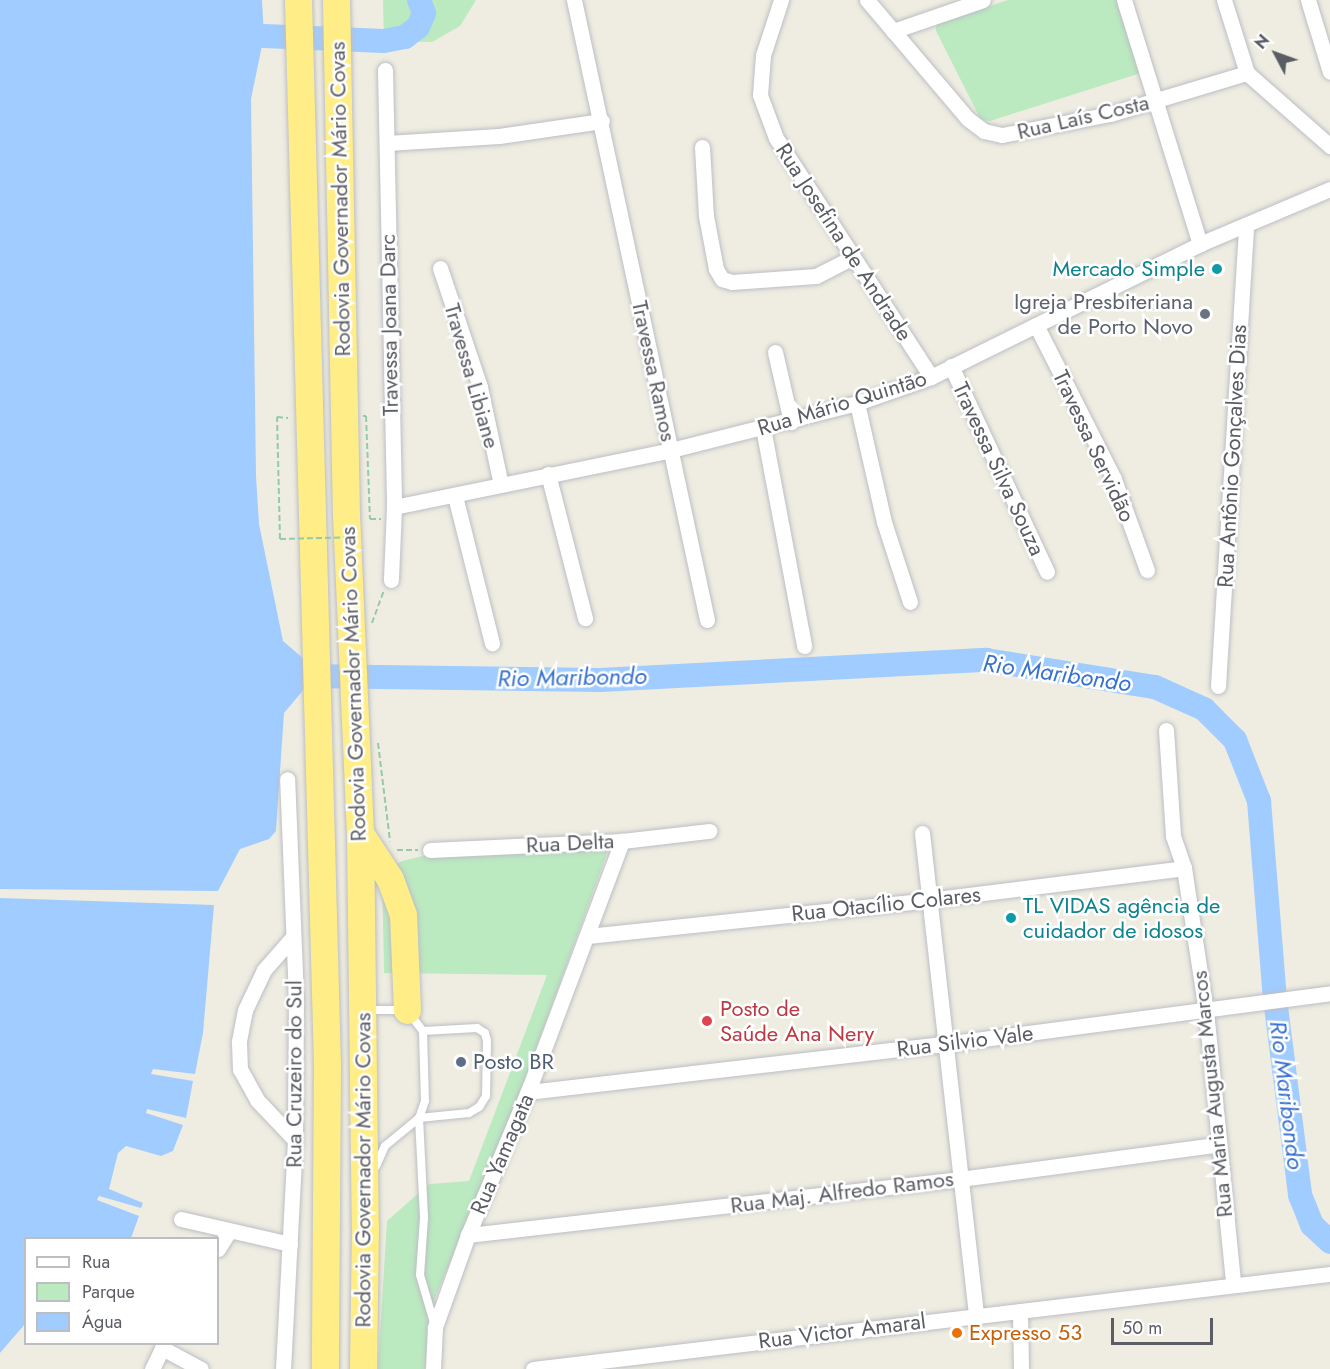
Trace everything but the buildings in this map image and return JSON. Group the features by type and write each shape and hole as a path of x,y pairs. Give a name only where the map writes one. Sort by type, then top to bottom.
{"highway":[{"name":"Rodovia Governador Mário Covas","path":"298,5 313,637 327,1063 325,1369"},
{"name":"Rodovia Governador Mário Covas","path":"336,5 361,634 354,719 360,833 365,1226 363,1369"},
{"path":"360,833 390,879 403,915 415,1020"}],"street":[{"path":"387,142 499,136 602,121 574,0"},
{"name":"Rua Josefina de Andrade","path":"781,0 763,55 760,95 776,138 931,377"},
{"name":"Rua Laís Costa","path":"867,0 968,119 984,131 1002,135 1154,101 1247,73"},
{"path":"892,31 983,0"},
{"path":"1124,0 1200,244"},
{"path":"1224,0 1247,73 1330,146"},
{"path":"1308,0 1330,72"},
{"name":"Travessa Joana Darc","path":"385,70 387,276 394,507 391,580"},
{"name":"Travessa Ramos","path":"602,121 707,620"},
{"path":"702,147 706,216 716,269 722,279 732,282 816,276 854,257"},
{"name":"Rua Mário Quintão","path":"394,507 671,450 791,422 857,403 931,377 1200,244 1330,189"},
{"name":"Rua Antônio Gonçalves Dias","path":"1218,686 1246,225"},
{"name":"Travessa Libiane","path":"440,268 480,387 501,485"},
{"name":"Travessa Servidão","path":"1036,325 1119,490 1147,570"},
{"path":"774,352 791,422"},
{"name":"Travessa Silva Souza","path":"951,366 1047,572"},
{"path":"857,403 884,522 910,602"},
{"path":"763,428 804,646"},
{"path":"548,474 585,618"},
{"path":"455,496 492,643"},
{"name":"Rua Maria Augusta Marcos","path":"1166,730 1173,836 1184,868 1206,1011 1216,1145 1233,1283"},
{"name":"Rua Cruzeiro do Sul","path":"283,1369 295,1140 296,999 287,779"},
{"name":"Rua Delta","path":"430,850 622,841 709,831"},
{"path":"922,833 976,1315"},
{"name":"Rua Yamagata","path":"434,1369 435,1327 468,1235 528,1092 622,841"},
{"name":"Rua Otacílio Colares","path":"588,936 928,900 1184,868"},
{"path":"292,938 264,970 244,1010 238,1042 240,1069 257,1100 295,1140"},
{"name":"Rua Silvio Vale","path":"528,1092 944,1044 1206,1011 1301,995 1330,993"},
{"name":"Rua Maj. Alfredo Ramos","path":"468,1235 960,1179 1216,1145"},
{"path":"181,1219 228,1233 290,1244"},
{"path":"219,1247 228,1233"},
{"name":"Rua Victor Amaral","path":"533,1369 1020,1311 1233,1283 1330,1274"},
{"path":"1020,1311 1021,1369"},
{"path":"153,1369 163,1346 201,1369"}],"lane":[{"path":"362,1010 477,1028 485,1033 486,1095 469,1113 419,1118 380,1152 365,1226"},
{"path":"415,1020 425,1101 419,1118 424,1218 420,1275 435,1327"}],"path":[{"path":"288,427 288,415 277,417 280,539 361,537"},
{"path":"361,634 391,580"},
{"path":"377,737 390,842 397,851 430,850"}],"green space":[{"path":"383,0 476,0 460,26 432,42 384,41"},
{"path":"1008,0 1121,0 1144,72 990,121 981,120 936,31 936,24"},
{"path":"609,848 514,1110 432,1305 425,1369 378,1369 387,1221 429,1184 469,1181 547,975 384,973 382,872 402,861 440,852"}],"water":[{"path":"0,0 262,0 264,36 251,99 256,476 259,524 283,641 304,659 306,687 284,713 276,831 269,839 240,849 218,891 0,889"},
{"path":"0,898 214,905 203,1033 195,1074 153,1069 151,1074 193,1081 186,1118 147,1109 146,1113 183,1125 173,1151 161,1156 126,1146 118,1153 109,1189 143,1203 141,1208 99,1196 97,1200 139,1216 131,1237 24,1237 24,1325 0,1353"}],"pier":[{"path":"13,890 220,893 0,892"}],"waterway":[{"path":"264,36 384,41 405,37 418,27 424,13 419,0"},
{"name":"Rio Maribondo","path":"306,676 600,680 986,660 1155,687 1204,709 1235,740 1259,801 1275,999 1300,1195 1312,1225 1330,1242"}],"place":[{"name":"Mercado Simple","path":"1217,269"},
{"name":"Igreja Presbiteriana de Porto Novo","path":"1205,314"},
{"name":"TL VIDAS agência de cuidador de idosos","path":"1011,918"},
{"name":"Posto de Saúde Ana Nery","path":"707,1021"},
{"name":"Posto BR","path":"461,1062"},
{"name":"Expresso 53","path":"957,1333"}]}
